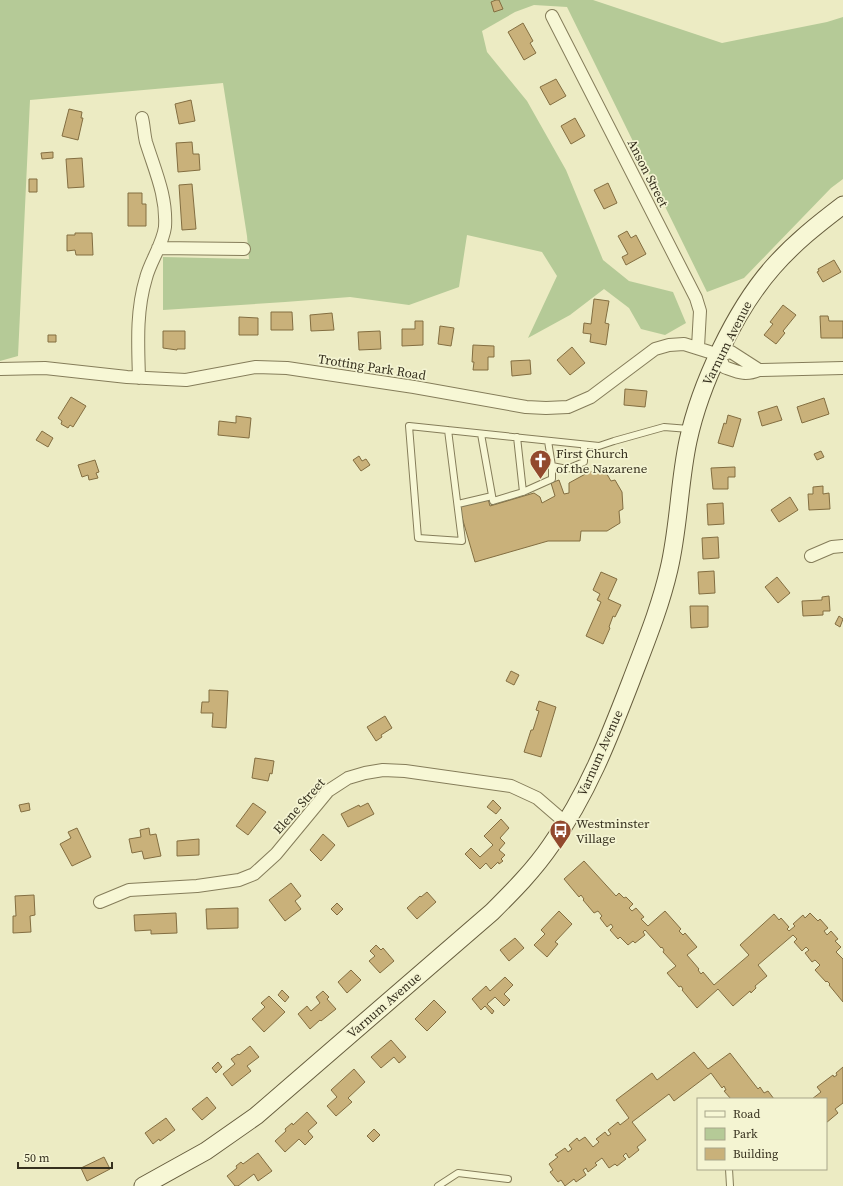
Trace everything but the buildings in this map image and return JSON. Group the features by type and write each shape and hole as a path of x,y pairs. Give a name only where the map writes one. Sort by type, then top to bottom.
{"main road":[{"name":"Varnum Avenue","path":"143,1186 216,1144 244,1125 272,1102 501,903 536,864 566,823 601,755 644,648 659,605 670,568 685,457 691,430 700,398 719,355 749,300 772,268 800,239 843,205"}],"street":[{"name":"Anson Street","path":"552,16 696,298 700,310 698,347"},
{"path":"139,378 139,304 146,277 165,228 164,196 146,140 142,118"},
{"path":"158,248 244,249"},
{"name":"Trotting Park Road","path":"0,369 45,368 139,378 186,380 256,367 287,368 414,387 526,407 546,408 568,407 591,397 655,349 669,345 684,344 698,347 719,355 731,352 759,370 843,368"},
{"path":"811,556 832,547 843,546"},
{"name":"Elene Street","path":"100,902 129,890 204,885 239,880 254,874 276,854 328,791 348,778 365,773 383,770 405,771 511,786 537,798 566,823"}],"lane":[{"path":"448,430 462,542 418,538 409,426 517,437 584,445 599,446 614,440 664,427 691,430"},
{"path":"480,434 493,501 523,492 552,479 552,466 548,441"},
{"path":"517,437 523,492"},
{"path":"552,466 567,469 584,462 584,445"},
{"path":"458,504 492,496"},
{"path":"729,1170 730,1186"},
{"path":"438,1186 458,1173 508,1179"}],"green space":[{"path":"0,0 593,0 722,43 827,22 843,17 843,179 831,188 744,278 707,292 567,7 534,5 515,12 482,31 487,52 527,101 566,170 603,260 629,281 673,292 686,323 665,335 641,329 629,308 604,289 570,315 528,338 557,276 542,252 467,235 459,287 409,305 350,297 163,310 163,257 249,259 247,236 223,83 30,100 18,356 0,361"}],"place":[{"name":"First Church of the Nazarene","path":"541,480"},
{"name":"Westminster Village","path":"561,850"}]}
